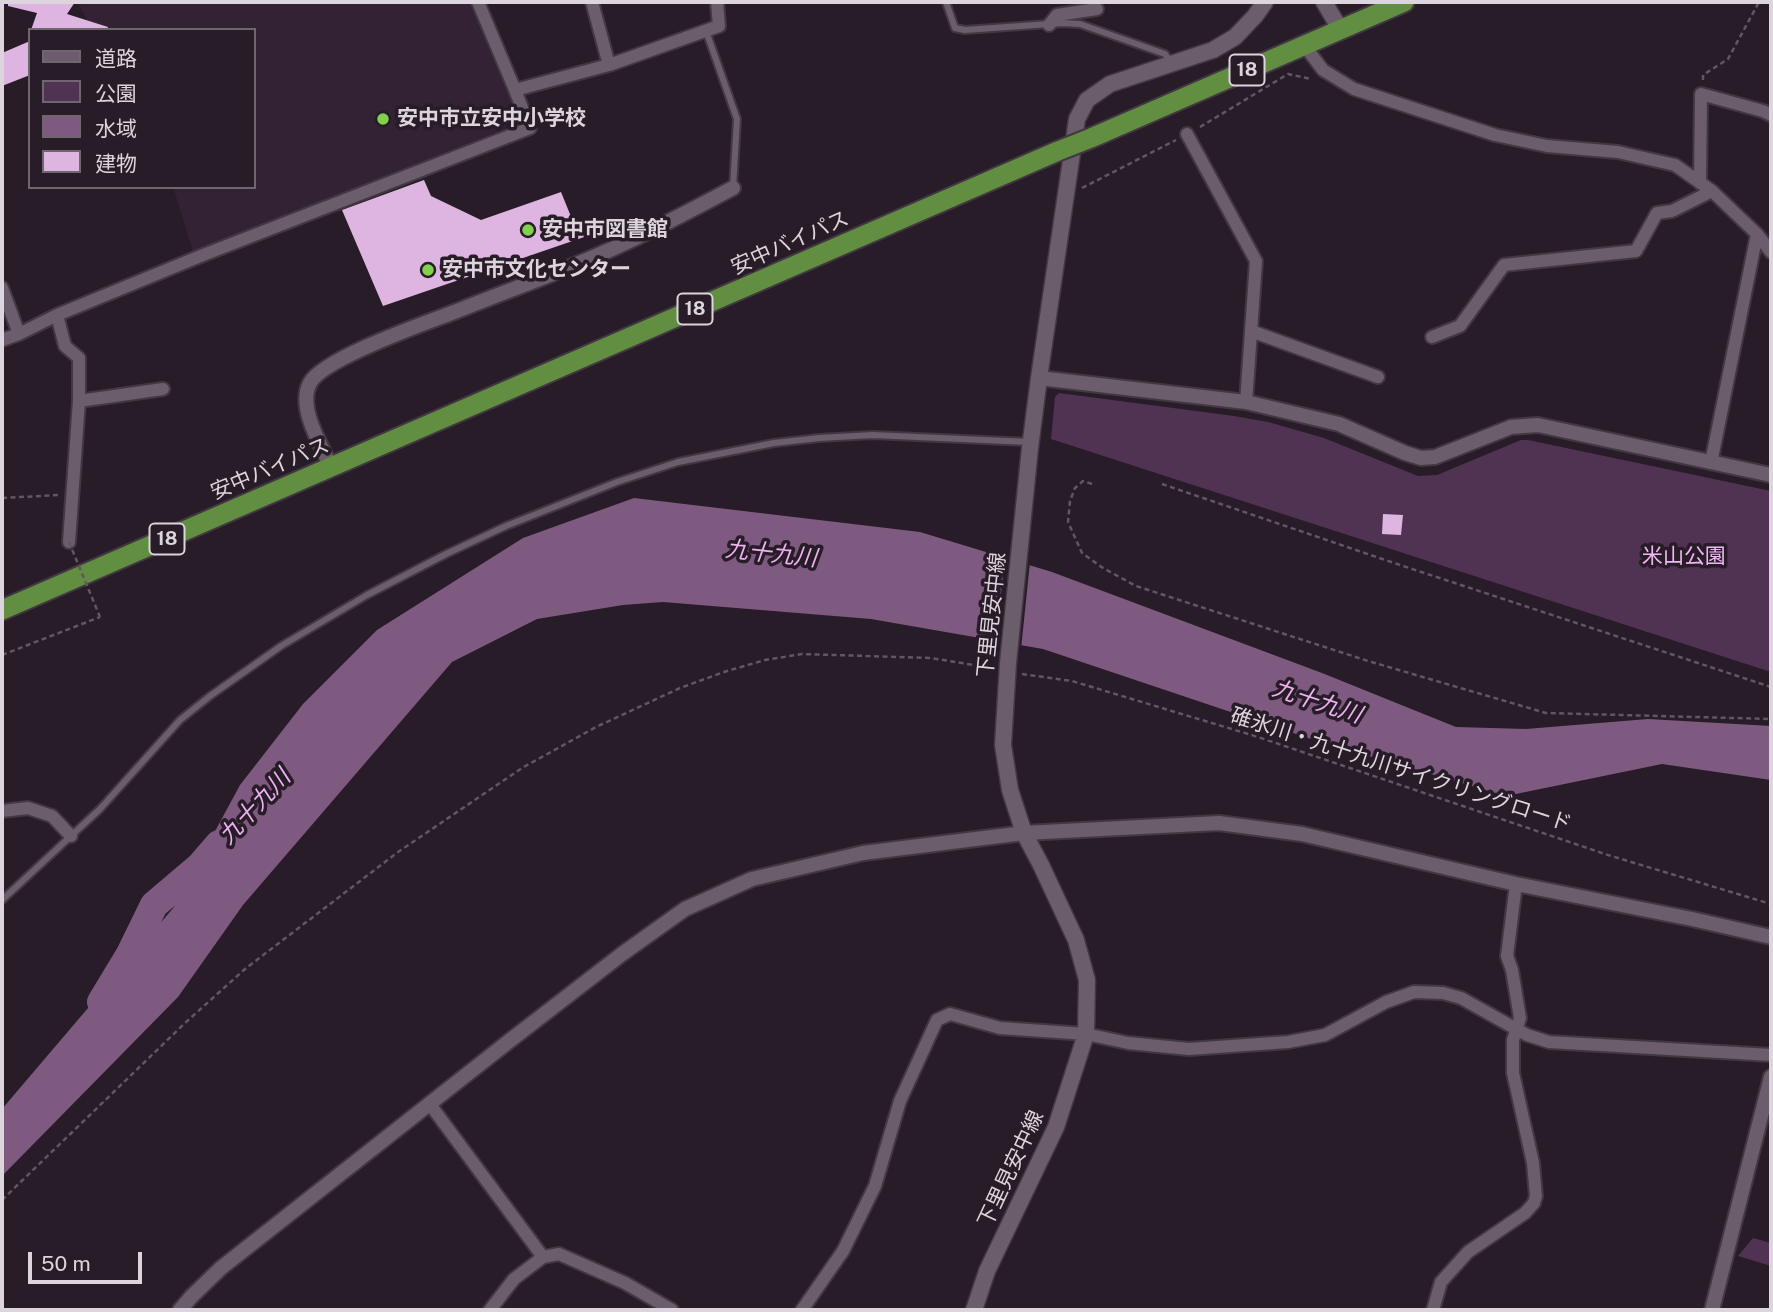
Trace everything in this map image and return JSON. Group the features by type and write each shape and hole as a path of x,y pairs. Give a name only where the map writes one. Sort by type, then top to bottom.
{"highway":[{"name":"安中バイパス","path":"2,610 1404,2"}],"main road":[{"name":"下里見安中線","path":"974,1310 987,1271 1056,1127 1086,1034 1087,980 1076,940 1024,833 1010,790 1003,746 1007,668 1031,445 1077,119 1087,100 1110,84 1213,50 1236,37 1265,2"},
{"path":"1324,2 1340,29"}],"street":[{"path":"2,340 203,255 530,128 478,2"},
{"path":"592,2 609,65"},
{"path":"515,90 609,65 719,26 717,2"},
{"path":"1049,24 1057,15 1097,9"},
{"path":"1304,45 1323,70 1354,89 1495,135 1547,146 1618,152 1675,165 1712,191 1757,234 1771,252"},
{"path":"1700,183 1701,94 1763,111 1771,116"},
{"path":"1187,134 1256,261 1246,402"},
{"path":"331,467 314,431 306,396 310,382 322,370 353,353 407,330 604,253 733,188"},
{"path":"1432,337 1460,326 1504,265 1636,251 1657,212 1672,211 1712,191"},
{"path":"1711,463 1757,234"},
{"path":"2,288 19,334"},
{"path":"57,315 65,346 79,359 79,401 69,542"},
{"path":"1251,331 1378,377"},
{"path":"1039,378 1246,402 1339,424 1421,458 1435,457 1511,426 1538,425 1771,475"},
{"path":"79,401 163,389"},
{"path":"2,811 28,808 52,816 71,836"},
{"path":"180,1310 221,1268 632,946 685,909 752,879 863,853 1024,833 1219,823 1302,834 1516,884 1771,937"},
{"path":"1433,1310 1441,1282 1468,1252 1525,1213 1534,1203 1536,1196 1533,1163 1513,1073 1513,1040 1520,1018 1507,956 1516,884"},
{"path":"802,1310 843,1251 875,1186 900,1101 937,1020 950,1014 1000,1028 1086,1034 1128,1043 1189,1049 1288,1042 1325,1035 1386,1002 1413,992 1443,993 1461,998 1527,1035 1549,1042 1771,1055"},
{"path":"1712,1310 1771,1077"},
{"path":"429,1103 543,1257"},
{"path":"490,1310 513,1279 543,1257 559,1254 625,1283 672,1310"}],"lane":[{"path":"946,2 956,28 965,30 1080,24 1165,54 1172,64"},
{"path":"706,31 737,119 733,188"},
{"path":"2,900 100,809 180,720 210,696 281,646 367,595 506,526 617,482 678,462 774,443 873,435 1018,440 1031,445"}],"path":[{"path":"1701,94 1703,75 1728,59 1759,2"},
{"path":"1066,196 1187,134 1288,74 1314,79"},
{"path":"1092,484 1083,481 1075,488 1070,501 1068,522 1082,553 1136,586 1368,661 1546,713 1771,719"},
{"path":"1162,484 1771,687"},
{"path":"2,498 73,494"},
{"path":"2,655 100,617 69,542"},
{"name":"碓氷川・九十九川サイクリングロード","path":"2,1200 245,969 398,852 522,768 596,727 680,688 765,660 802,654 931,657 1072,681 1255,736 1608,855 1771,904"}],"shaded area":[{"name":"安中市立安中小学校","path":"472,2 517,110 506,128 193,252 174,189 256,189 256,28 91,28 78,3"}],"green space":[{"name":"米山公園","path":"1059,393 1268,422 1324,438 1418,476 1437,475 1521,440 1528,440 1771,491 1771,672 1051,439 1055,397"},
{"path":"1753,1238 1771,1243 1771,1266 1738,1256"}],"water":[{"path":"634,498 920,532 1052,572 1322,673 1456,727 1526,729 1648,719 1771,726 1771,780 1662,764 1506,796 1314,740 1043,649 871,619 663,602 623,605 537,619 452,662 243,905 178,997 2,1176 2,1109 174,907 240,785 303,704 377,630 523,538"}],"pier":[{"path":"1005,554 1030,562 1021,649 996,644"}],"building":[{"path":"8,2 75,2 67,14 108,27 32,28 37,13 8,6"},
{"path":"28,42 28,76 2,86 2,53"},
{"name":"安中市文化センター","path":"424,180 431,196 481,220 561,192 574,224 588,219 593,234 383,306 342,210"},
{"path":"1383,514 1403,515 1401,535 1382,534"}],"waterway":[{"name":"九十九川","path":"101,1002 130,954 154,905 200,866 219,844"}],"place":[{"name":"安中市立安中小学校","path":"383,119"},
{"name":"安中市図書館","path":"528,230"},
{"name":"安中市文化センター","path":"428,270"}]}
